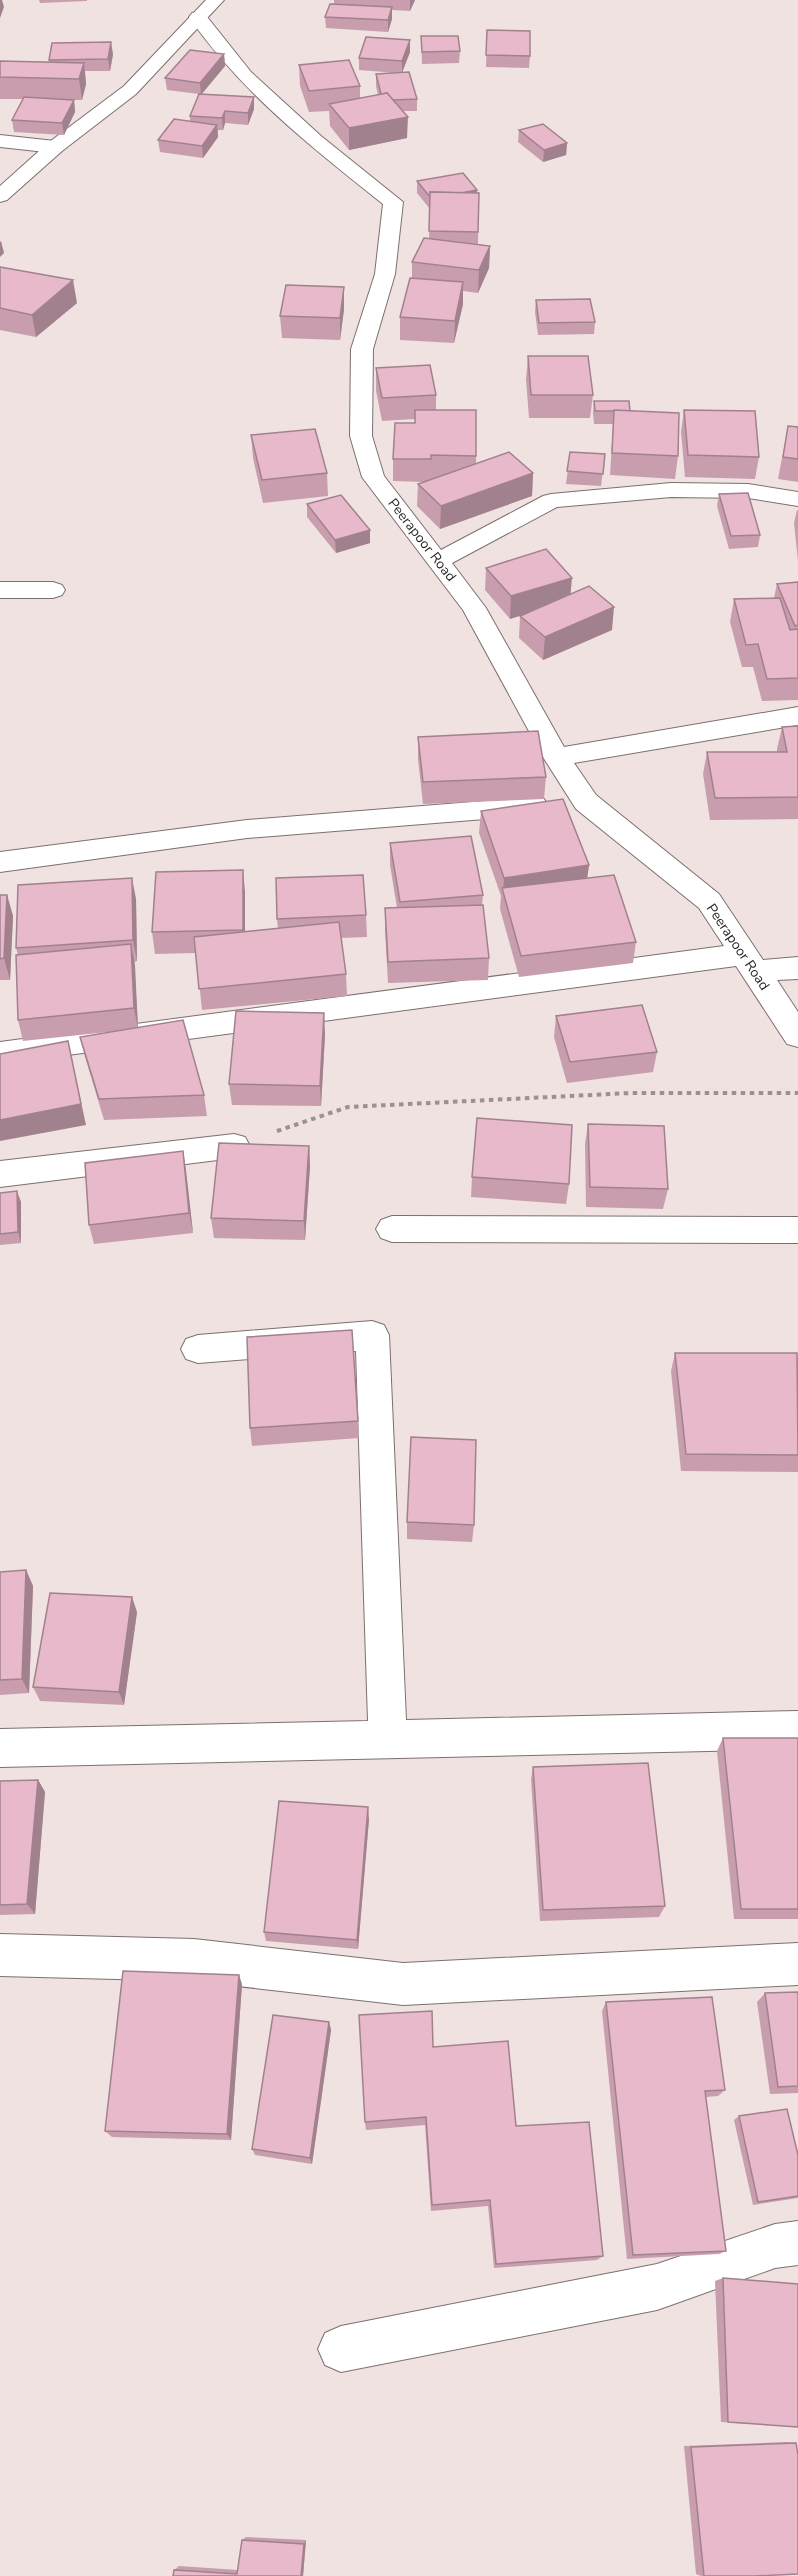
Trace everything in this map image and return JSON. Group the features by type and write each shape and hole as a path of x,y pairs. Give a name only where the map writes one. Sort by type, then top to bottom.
{"street":[{"path":"0,196 55,147 130,90 215,0"},
{"name":"Peerapoor Road","path":"198,17 245,76 314,140 393,202 385,274 362,349 362,436 373,477 474,608 556,757 586,802 709,901 798,1036"},
{"path":"0,141 55,147"},
{"path":"438,561 551,501 671,490 748,491 798,499"},
{"path":"0,590 53,590"},
{"path":"556,757 798,716"},
{"path":"0,862 247,829 586,802"},
{"path":"0,1053 749,962 798,968"},
{"path":"0,1174 234,1146"},
{"path":"392,1229 798,1230"},
{"path":"198,1348 372,1335 388,1741"},
{"path":"0,1748 798,1730"},
{"path":"0,1955 194,1960 403,1984 798,1964"},
{"path":"341,2349 657,2288 775,2246 798,2243"}],"path":[{"path":"234,1146 348,1107 631,1093 798,1093"}],"building":[{"path":"330,4 392,7 388,20 325,17"},
{"path":"487,30 530,31 530,56 486,55"},
{"path":"421,36 458,36 460,51 422,52"},
{"path":"366,37 410,40 402,61 359,58"},
{"path":"111,42 108,59 49,60 52,43"},
{"path":"190,50 224,54 200,83 165,78"},
{"path":"349,60 360,86 309,91 299,65"},
{"path":"0,61 84,63 79,79 0,77"},
{"path":"409,72 417,99 393,100 387,93 381,94 376,74"},
{"path":"387,93 408,117 349,128 329,104"},
{"path":"199,94 254,97 248,113 225,111 222,118 190,116"},
{"path":"24,97 74,100 62,123 12,120"},
{"path":"174,119 217,125 202,146 158,140"},
{"path":"543,124 567,143 544,150 519,130"},
{"path":"463,173 477,190 461,193 430,192 430,197 417,181"},
{"path":"430,192 479,193 478,232 429,231"},
{"path":"424,238 490,246 479,270 412,262"},
{"path":"0,267 73,280 32,315 0,308"},
{"path":"410,278 463,282 455,321 400,317"},
{"path":"286,285 344,287 340,318 280,316"},
{"path":"590,299 595,322 539,323 536,300"},
{"path":"528,356 588,356 593,395 531,395"},
{"path":"430,365 436,395 382,398 376,368"},
{"path":"594,401 629,401 630,411 595,411"},
{"path":"415,410 476,410 476,456 431,455 431,459 393,459 395,423 415,423"},
{"path":"614,410 679,413 678,456 612,453"},
{"path":"684,410 755,411 759,457 688,455"},
{"path":"788,426 798,427 798,459 783,457"},
{"path":"315,429 327,473 262,480 251,435"},
{"path":"509,452 533,473 441,506 418,484"},
{"path":"570,452 605,454 603,474 567,471"},
{"path":"748,493 760,535 731,536 719,494"},
{"path":"341,495 370,530 335,540 307,504"},
{"path":"546,549 572,578 511,596 486,568"},
{"path":"798,582 798,625 795,626 777,584"},
{"path":"589,586 614,607 545,637 520,616"},
{"path":"780,598 790,630 798,629 798,678 767,679 758,644 746,645 734,599"},
{"path":"798,726 798,797 715,798 707,752 787,752 782,727"},
{"path":"538,731 546,777 423,782 418,737"},
{"path":"563,799 589,865 504,878 481,811"},
{"path":"471,836 483,895 400,902 390,843"},
{"path":"243,870 243,930 152,932 156,872"},
{"path":"363,875 366,915 277,919 276,878"},
{"path":"614,875 636,942 521,956 502,888"},
{"path":"132,878 133,940 16,948 18,885"},
{"path":"0,895 7,895 4,958 0,959"},
{"path":"483,905 489,958 388,962 385,908"},
{"path":"339,922 346,974 199,989 194,937"},
{"path":"131,944 134,1008 18,1020 16,955"},
{"path":"642,1005 657,1052 570,1062 556,1016"},
{"path":"236,1011 324,1013 320,1086 229,1084"},
{"path":"183,1020 204,1095 99,1099 80,1037"},
{"path":"68,1041 81,1104 0,1120 0,1054"},
{"path":"477,1118 572,1125 569,1184 472,1177"},
{"path":"588,1124 664,1126 668,1189 590,1187"},
{"path":"219,1143 309,1146 304,1221 211,1218"},
{"path":"183,1151 189,1213 89,1225 85,1163"},
{"path":"17,1191 18,1232 0,1234 0,1193"},
{"path":"352,1330 358,1421 250,1428 247,1337"},
{"path":"675,1353 797,1353 798,1455 686,1454"},
{"path":"411,1437 476,1440 474,1525 407,1522"},
{"path":"26,1570 22,1679 0,1680 0,1572"},
{"path":"50,1593 132,1597 119,1692 33,1687"},
{"path":"723,1738 798,1738 798,1909 741,1909"},
{"path":"648,1763 665,1906 543,1910 533,1767"},
{"path":"38,1780 27,1904 0,1905 0,1781"},
{"path":"279,1801 368,1807 357,1940 264,1932"},
{"path":"123,1971 239,1975 227,2134 105,2131"},
{"path":"798,1992 798,2086 778,2087 765,1993"},
{"path":"712,1997 725,2090 705,2091 726,2251 633,2255 606,2002"},
{"path":"432,2011 433,2047 508,2041 516,2126 589,2122 603,2256 496,2264 490,2200 432,2205 426,2117 365,2122 359,2015"},
{"path":"273,2015 329,2022 310,2158 252,2149"},
{"path":"787,2109 798,2155 798,2196 758,2202 739,2116"},
{"path":"723,2278 798,2284 798,2427 728,2422"},
{"path":"796,2443 798,2455 798,2574 704,2576 691,2447"},
{"path":"242,2540 304,2544 301,2576 173,2576 174,2570 237,2574"}]}
